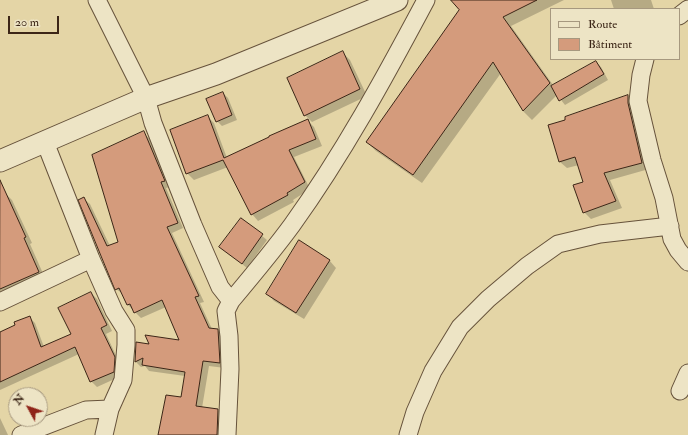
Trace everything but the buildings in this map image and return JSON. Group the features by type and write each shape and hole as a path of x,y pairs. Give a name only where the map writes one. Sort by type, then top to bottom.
{"street":[{"path":"97,0 146,98 153,123 193,224 220,287 231,301"},
{"path":"0,161 146,98 216,74 397,0"},
{"path":"227,435 230,369 229,336 226,311 231,301 292,225 335,161 379,87 426,0"},
{"path":"680,15 688,9"},
{"path":"645,60 641,75 638,101 652,160 664,198 672,239 678,250 688,262"},
{"path":"45,142 91,259 114,311 126,330 123,380 110,409 104,435"},
{"path":"408,435 415,412 433,371 460,327 488,299 527,266 558,244 600,234 670,226"},
{"path":"0,302 91,259"},
{"path":"680,391 688,373"},
{"path":"22,435 86,410 110,409"}]}
